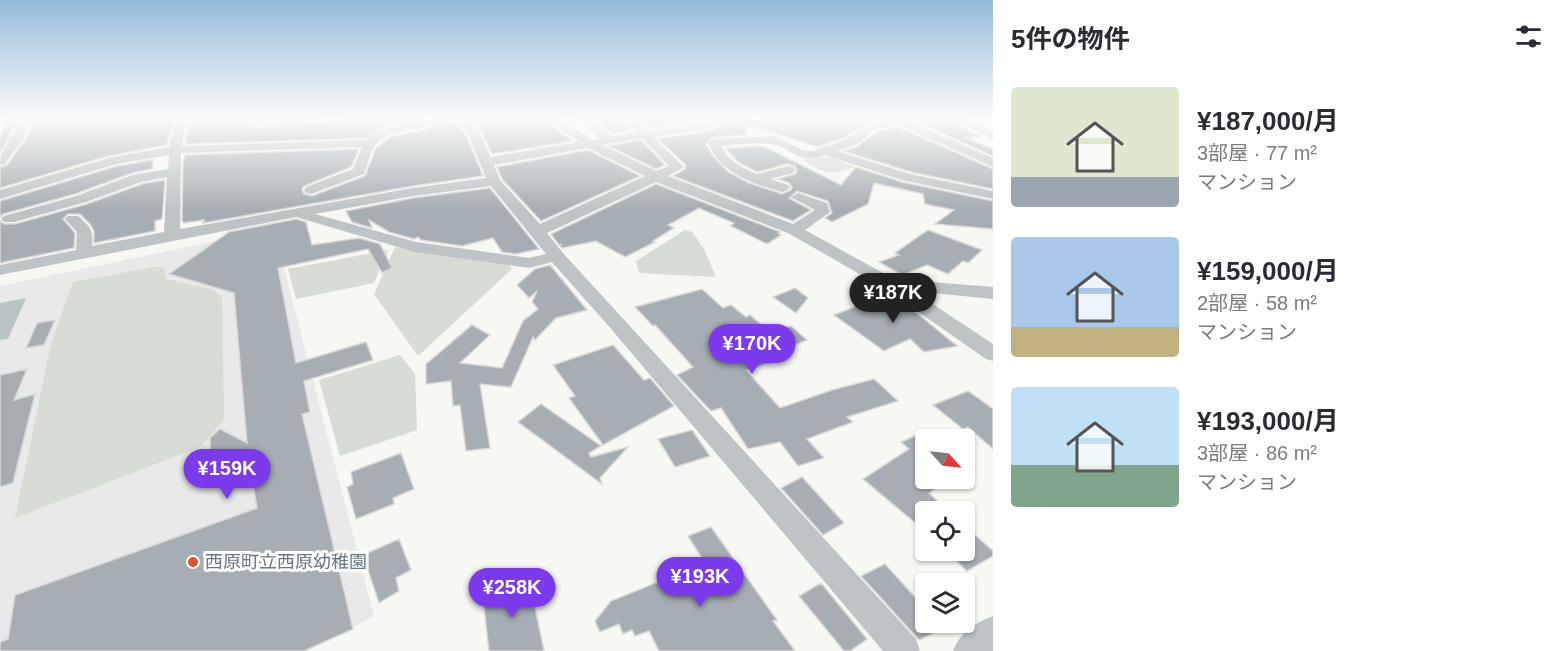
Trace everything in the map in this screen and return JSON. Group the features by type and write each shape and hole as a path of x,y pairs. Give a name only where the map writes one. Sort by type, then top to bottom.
{"street":[{"path":"0,161 10,148"},
{"path":"108,166 111,148"},
{"path":"0,195 175,150 214,148"},
{"path":"311,190 359,171 369,148"},
{"path":"480,148 494,181 538,231 556,256 904,651"},
{"path":"486,162 565,148"},
{"path":"599,148 657,177 794,230 890,284 993,354"},
{"path":"538,231 677,167 660,148"},
{"path":"715,148 717,155 728,165 783,188"},
{"path":"792,148 807,156 833,148"},
{"path":"960,148 993,163"},
{"path":"172,235 175,150"},
{"path":"825,151 861,166 904,178 991,195"},
{"path":"757,178 788,170"},
{"path":"9,219 81,199 138,178 174,172"},
{"path":"0,270 172,235 300,214 413,192 494,181"},
{"path":"794,230 824,212 822,206 798,197"},
{"path":"300,214 415,248 529,262 556,256"},
{"path":"73,219 85,231 84,252"},
{"path":"890,284 993,293"},
{"path":"973,651 993,636"}],"shaded area":[{"path":"833,157 854,167 839,172 828,172 804,160"},
{"path":"274,229 374,616 307,651 0,651 0,286"},
{"path":"685,230 692,232 704,249 716,277 639,273 636,261"},
{"path":"395,247 508,264 512,269 418,356 374,294"},
{"path":"388,250 374,283 296,299 288,269"},
{"path":"164,267 166,279 211,289 222,296 224,420 200,447 15,518 51,344 73,282"},
{"path":"26,298 8,339 0,340 0,303"},
{"path":"400,355 415,374 417,430 340,456 319,380"}],"building":[{"path":"19,148 149,148 108,156 0,188 0,167 7,165"},
{"path":"376,148 472,148 483,176 203,223 204,220 184,223 182,221 185,155 359,149 351,167 304,186 302,189 304,194 312,196 365,176"},
{"path":"489,148 527,148 492,154"},
{"path":"614,148 649,148 665,165 656,169"},
{"path":"668,148 708,148 728,172 749,183 782,194 791,190 792,187 789,183 778,179 795,174 797,171 795,166 787,164 757,172 738,162 725,148 768,148 841,185 856,167 902,182 993,201 993,229 935,224 954,210 925,204 923,194 874,183 868,204 832,222 825,218 832,213 828,201 797,191 789,198 811,210 793,221 673,176 685,169 686,165"},
{"path":"852,148 947,148 993,169 993,189 911,172 844,151"},
{"path":"976,148 993,149 993,156"},
{"path":"588,150 640,176 541,221 502,179 497,167"},
{"path":"153,160 152,169 132,173 75,194 3,214 0,217 0,201 117,166"},
{"path":"165,180 162,219 155,221 155,231 94,243 94,231 90,224 80,214 68,214 63,219 75,233 74,248 0,263 0,221 4,224 15,224 87,204 142,184"},
{"path":"656,184 780,232 778,233 781,235 767,244 731,226 734,223 699,208 668,225 674,228 653,241 655,242 625,257 596,241 562,248 560,246 562,244 559,245 551,234"},
{"path":"490,188 539,249 516,254 502,252 493,238 462,246 421,240 418,237 414,239 389,232 369,220 372,228 352,222 346,211 413,198"},
{"path":"296,219 306,222 312,245 359,238 380,244 392,268 382,273 368,249 278,268 296,363 366,342 373,360 304,381 310,412 302,414 353,629 304,651 0,651 0,642 8,639 15,595 257,508 249,459 211,471 210,438 220,429 247,443 234,293 169,274 229,232"},
{"path":"928,230 982,250 968,263 963,261 948,274 927,265 902,275 879,262 899,255 895,253"},
{"path":"550,265 587,310 556,318 535,340 533,337 511,387 480,384 490,448 466,451 460,405 453,406 451,381 426,384 426,364 472,325 490,335 460,363 502,368 523,321 538,309 532,302 537,291 529,298 517,285 535,269"},
{"path":"795,288 808,298 796,313 773,297"},
{"path":"702,289 723,308 731,305 746,317 750,315 771,333 791,326 807,340 773,353 780,359 746,370 780,408 832,390 874,379 898,401 847,417 853,422 807,439 824,458 798,466 780,442 748,449 721,408 711,411 677,375 693,367 655,325 653,326 635,307"},
{"path":"882,290 918,314 957,346 924,352 910,339 884,351 834,315 867,302 865,301 875,291"},
{"path":"55,320 44,345 26,348 37,323"},
{"path":"613,345 644,380 650,378 674,406 603,445 569,398 575,396 553,365"},
{"path":"27,369 14,400 35,394 13,483 0,487 0,375"},
{"path":"968,391 993,409 993,449 975,433 975,429 968,427 963,429 933,405"},
{"path":"541,404 601,446 589,453 591,457 628,447 600,478 602,484 518,422"},
{"path":"692,430 710,456 675,467 658,439"},
{"path":"915,436 915,489 935,489 929,493 937,501 915,501 915,523 863,479 909,449 901,442"},
{"path":"401,453 414,489 393,498 394,504 356,519 347,487 353,484 351,472"},
{"path":"802,477 844,523 823,535 781,488"},
{"path":"711,527 777,620 773,621 795,651 659,651 649,631 635,636 632,630 623,634 619,624 600,632 595,621 611,601 705,563 688,536"},
{"path":"975,535 993,551 993,556 967,571 957,561 975,561"},
{"path":"399,539 411,570 396,578 399,591 379,603 363,555"},
{"path":"885,564 915,597 915,633 934,633 919,640 861,576"},
{"path":"530,583 544,651 489,651 482,589"},
{"path":"821,583 867,639 850,651 844,651 799,596"}],"place":[{"name":"西原町立西原幼稚園","path":"193,562"}]}
